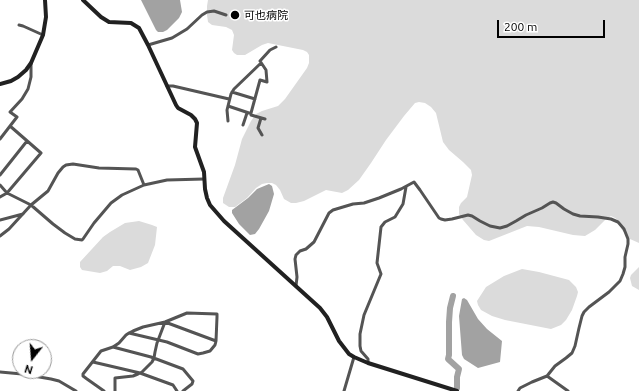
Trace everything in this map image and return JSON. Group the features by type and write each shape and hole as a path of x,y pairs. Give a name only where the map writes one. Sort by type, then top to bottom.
{"street":[{"path":"0,84 18,77 31,63 42,36 46,17 45,0"},
{"path":"83,0 101,17 109,22 131,23 139,28 176,105 178,108 191,115 197,123 195,147 204,172 207,198 215,211 224,221 320,308 327,317 339,341 349,354 368,363 457,391"},
{"path":"148,46 172,38 187,29 207,12 214,10 226,15"},
{"path":"19,26 23,26 42,36"},
{"path":"228,122 228,106 232,92 252,70 261,63 260,61 265,55 276,47"},
{"path":"0,139 17,117 10,112 22,99 28,89 31,76 31,63"},
{"path":"243,125 255,99 260,80 267,82 266,70 261,63"},
{"path":"167,86 173,86 229,99"},
{"path":"232,92 255,99"},
{"path":"228,106 263,119 258,128 262,135"},
{"path":"0,197 7,193 41,153 10,126"},
{"path":"0,175 27,141"},
{"path":"0,236 50,188 63,167 69,164 99,168 136,169 138,170 144,185"},
{"path":"0,185 7,193 31,205 65,233 75,239 82,240 111,202 122,195 144,185 167,180 204,179"},
{"path":"296,286 298,277 295,259 296,255 300,250 306,249 314,242 329,213 333,210 348,205 364,203 379,198 414,182 441,220 468,215 490,226 500,228 516,222 526,214 553,202 573,214 611,219 618,222 624,229 628,239 623,274 609,292 584,312 579,328 576,346 572,353 555,366 547,376 520,388 518,391"},
{"path":"368,363 368,359 361,351 360,334 364,315 381,274 377,263 381,227 385,222 395,217 403,204 406,186"},
{"path":"0,220 23,214"},
{"path":"104,391 83,376 101,351 113,347 129,333 143,327 165,322 187,313 216,314 217,326 215,345 210,351 198,354 159,340 129,333"},
{"path":"115,391 115,378 133,376 149,366 154,358 165,322"},
{"path":"165,322 216,341"},
{"path":"113,347 154,358 183,369 193,381 192,384 183,391"},
{"path":"344,391 354,357"},
{"path":"93,362 140,373 173,385 177,391"},
{"path":"0,372 51,379 76,391"},
{"path":"547,376 568,391"}],"shaded area":[{"path":"141,0 180,0 182,12 179,18 167,30 158,32"},
{"path":"208,0 639,0 639,243 630,239 622,230 619,221 611,216 595,230 585,236 527,226 489,241 476,235 459,214 459,207 467,197 472,175 471,170 449,150 443,142 436,113 425,103 419,102 415,103 404,116 359,180 348,190 342,193 326,190 304,201 291,203 284,199 276,185 267,183 256,188 247,198 235,207 229,207 223,203 223,198 235,165 242,139 251,121 256,114 278,106 285,99 307,68 309,63 309,55 303,50 268,43 245,55 237,55 232,50 234,35 232,30 226,27 212,25 208,22"},
{"path":"269,184 272,186 274,194 269,211 259,229 255,234 250,235 239,224 232,213 232,210 257,189"},
{"path":"139,221 157,227 155,245 148,263 130,270 120,266 113,266 107,271 100,273 82,270 80,267 80,262 103,237 125,223"},
{"path":"639,267 639,290 632,286 630,278"},
{"path":"522,269 569,280 576,287 578,292 572,310 561,325 551,329 505,320 492,316 481,310 477,301 486,287 504,276"},
{"path":"464,298 467,300 478,319 487,329 502,341 500,362 478,368 464,359 462,355 459,316 462,299"}],"waterway":[{"path":"453,296 450,308 448,359 459,369 457,388"}],"place":[{"name":"可也病院","path":"235,15"}]}
